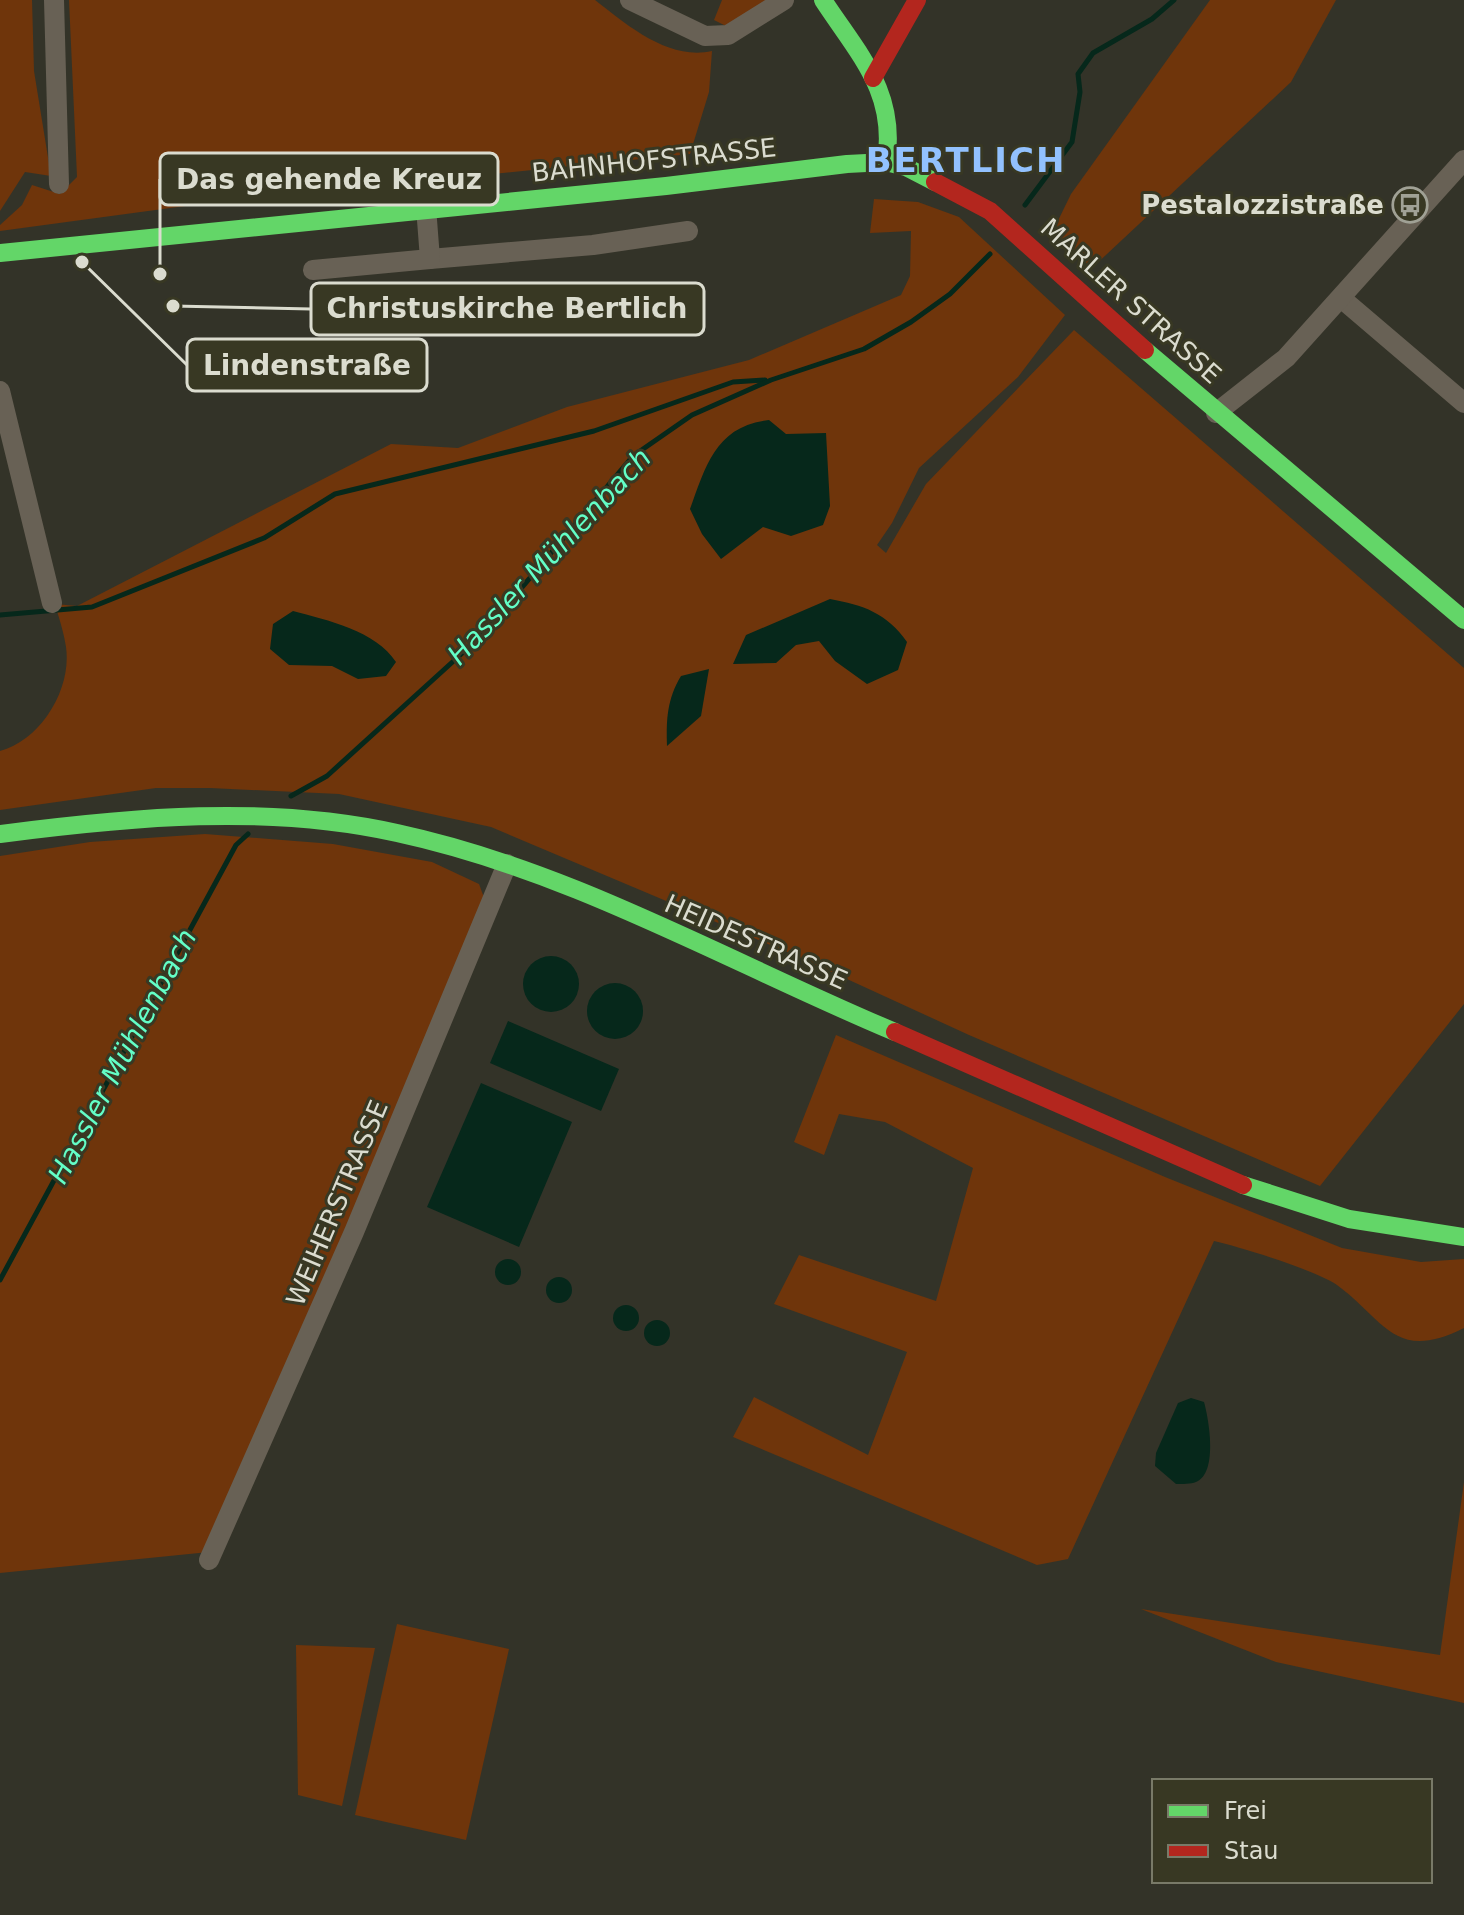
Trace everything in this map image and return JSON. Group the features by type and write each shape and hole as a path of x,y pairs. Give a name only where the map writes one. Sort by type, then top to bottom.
{"main road":[{"path":"823,0 873,78 889,120 886,162"},
{"path":"873,78 917,0"},
{"name":"BAHNHOFSTRASSE","path":"0,253 886,162"},
{"name":"MARLER STRASSE","path":"886,162 926,174 990,211 1216,413 1464,620"},
{"name":"HEIDESTRASSE","path":"0,834 177,814 295,818 394,832 507,864 669,931 1149,1147 1255,1189 1361,1223 1404,1232 1464,1237"}],"street":[{"path":"54,0 59,184"},
{"path":"630,0 705,36 728,35 784,0"},
{"path":"1216,413 1286,358 1464,160"},
{"path":"426,207 430,259"},
{"path":"313,270 593,245 688,231"},
{"path":"1341,298 1464,403"},
{"path":"0,391 52,603"},
{"name":"WEIHERSTRASSE","path":"209,1560 354,1232 507,864"}],"shaded area":[{"path":"0,0 32,0 34,71 51,176 25,172 0,211"},
{"path":"69,0 595,0 635,30 665,46 696,53 712,51 709,92 690,154 200,204 0,231 0,225 22,205 32,185 60,194 77,177"},
{"path":"722,0 769,0 726,26 714,20"},
{"path":"1210,0 1336,0 1291,82 1092,268 1052,233 1071,194"},
{"path":"874,199 918,202 959,217 1065,315 1018,377 919,468 892,523 877,545 886,553 926,484 1074,330 1464,668 1464,1004 1320,1186 969,1035 799,957 491,827 339,794 210,788 156,788 0,810 0,751 15,745 40,724 51,711 64,679 66,647 55,604 77,606 391,444 458,448 567,407 749,360 901,295 910,276 911,231 870,233"},
{"path":"769,420 786,434 826,433 830,506 823,525 791,536 763,527 721,559 702,534 690,509 708,463 725,439 737,430"},
{"path":"830,599 873,612 899,632 907,642 898,670 867,684 835,661 819,641 796,645 776,663 733,664 746,635"},
{"path":"293,611 350,628 376,642 396,662 386,676 358,679 332,666 289,665 270,649 273,624"},
{"path":"709,669 701,716 667,746 668,710 676,685 681,676"},
{"path":"205,834 333,844 432,862 479,884 486,903 209,1552 0,1573 0,856 90,842"},
{"path":"551,956 571,964 579,984 571,1004 551,1012 531,1004 523,984 531,964"},
{"path":"615,983 635,991 643,1011 635,1031 615,1039 595,1031 587,1011 595,991"},
{"path":"508,1021 619,1069 601,1111 490,1063"},
{"path":"836,1035 1165,1177 1342,1248 1421,1262 1464,1259 1464,1328 1440,1338 1421,1341 1406,1339 1392,1333 1327,1279 1214,1241 1068,1559 1037,1565 733,1437 754,1397 868,1455 907,1352 774,1304 799,1255 936,1301 973,1168 885,1122 839,1114 824,1155 794,1142"},
{"path":"481,1083 572,1122 519,1247 427,1207"},
{"path":"508,1259 517,1263 521,1272 517,1281 508,1285 499,1281 495,1272 499,1263"},
{"path":"559,1277 568,1281 572,1290 568,1299 559,1303 550,1299 546,1290 550,1281"},
{"path":"626,1305 636,1308 639,1318 636,1328 626,1331 616,1328 613,1318 616,1308"},
{"path":"657,1320 666,1324 670,1333 666,1342 657,1346 648,1342 644,1333 648,1324"},
{"path":"1191,1398 1204,1402 1210,1457 1203,1477 1194,1483 1176,1484 1155,1466 1156,1453 1178,1403"},
{"path":"1464,1482 1464,1703 1276,1662 1141,1609 1440,1655"},
{"path":"397,1624 509,1649 466,1840 355,1815"},
{"path":"296,1645 375,1648 342,1806 298,1795"}],"waterway":[{"path":"1025,205 1072,142 1080,92 1078,74 1093,53 1152,19 1174,0"},
{"name":"Hassler Mühlenbach","path":"291,796 327,776 480,637 633,456 692,415 771,380 864,349 911,322 950,294 990,254"},
{"path":"0,615 92,607 264,538 335,494 594,431 733,382 765,380"},
{"name":"Hassler Mühlenbach","path":"0,1280 236,845 248,834"}],"traffic: fast":[{"path":"823,0 862,57 880,94 888,137 886,162"},
{"path":"0,253 666,186 847,164 886,162 906,167 935,182"},
{"path":"1145,350 1464,620"},
{"path":"0,834 199,816 299,819 397,833 526,870 588,894 895,1032"},
{"path":"1243,1185 1349,1219 1464,1237"}],"traffic: jam":[{"path":"873,78 917,0"},
{"path":"935,182 990,211 1145,350"},
{"path":"895,1032 1243,1185"}],"place":[{"name":"Pestalozzistraße","path":"1410,205"},
{"name":"Lindenstraße","path":"82,262"},
{"name":"Das gehende Kreuz","path":"160,274"},
{"name":"Christuskirche Bertlich","path":"173,306"}],"district":[{"name":"BERTLICH","path":"966,160"}]}
